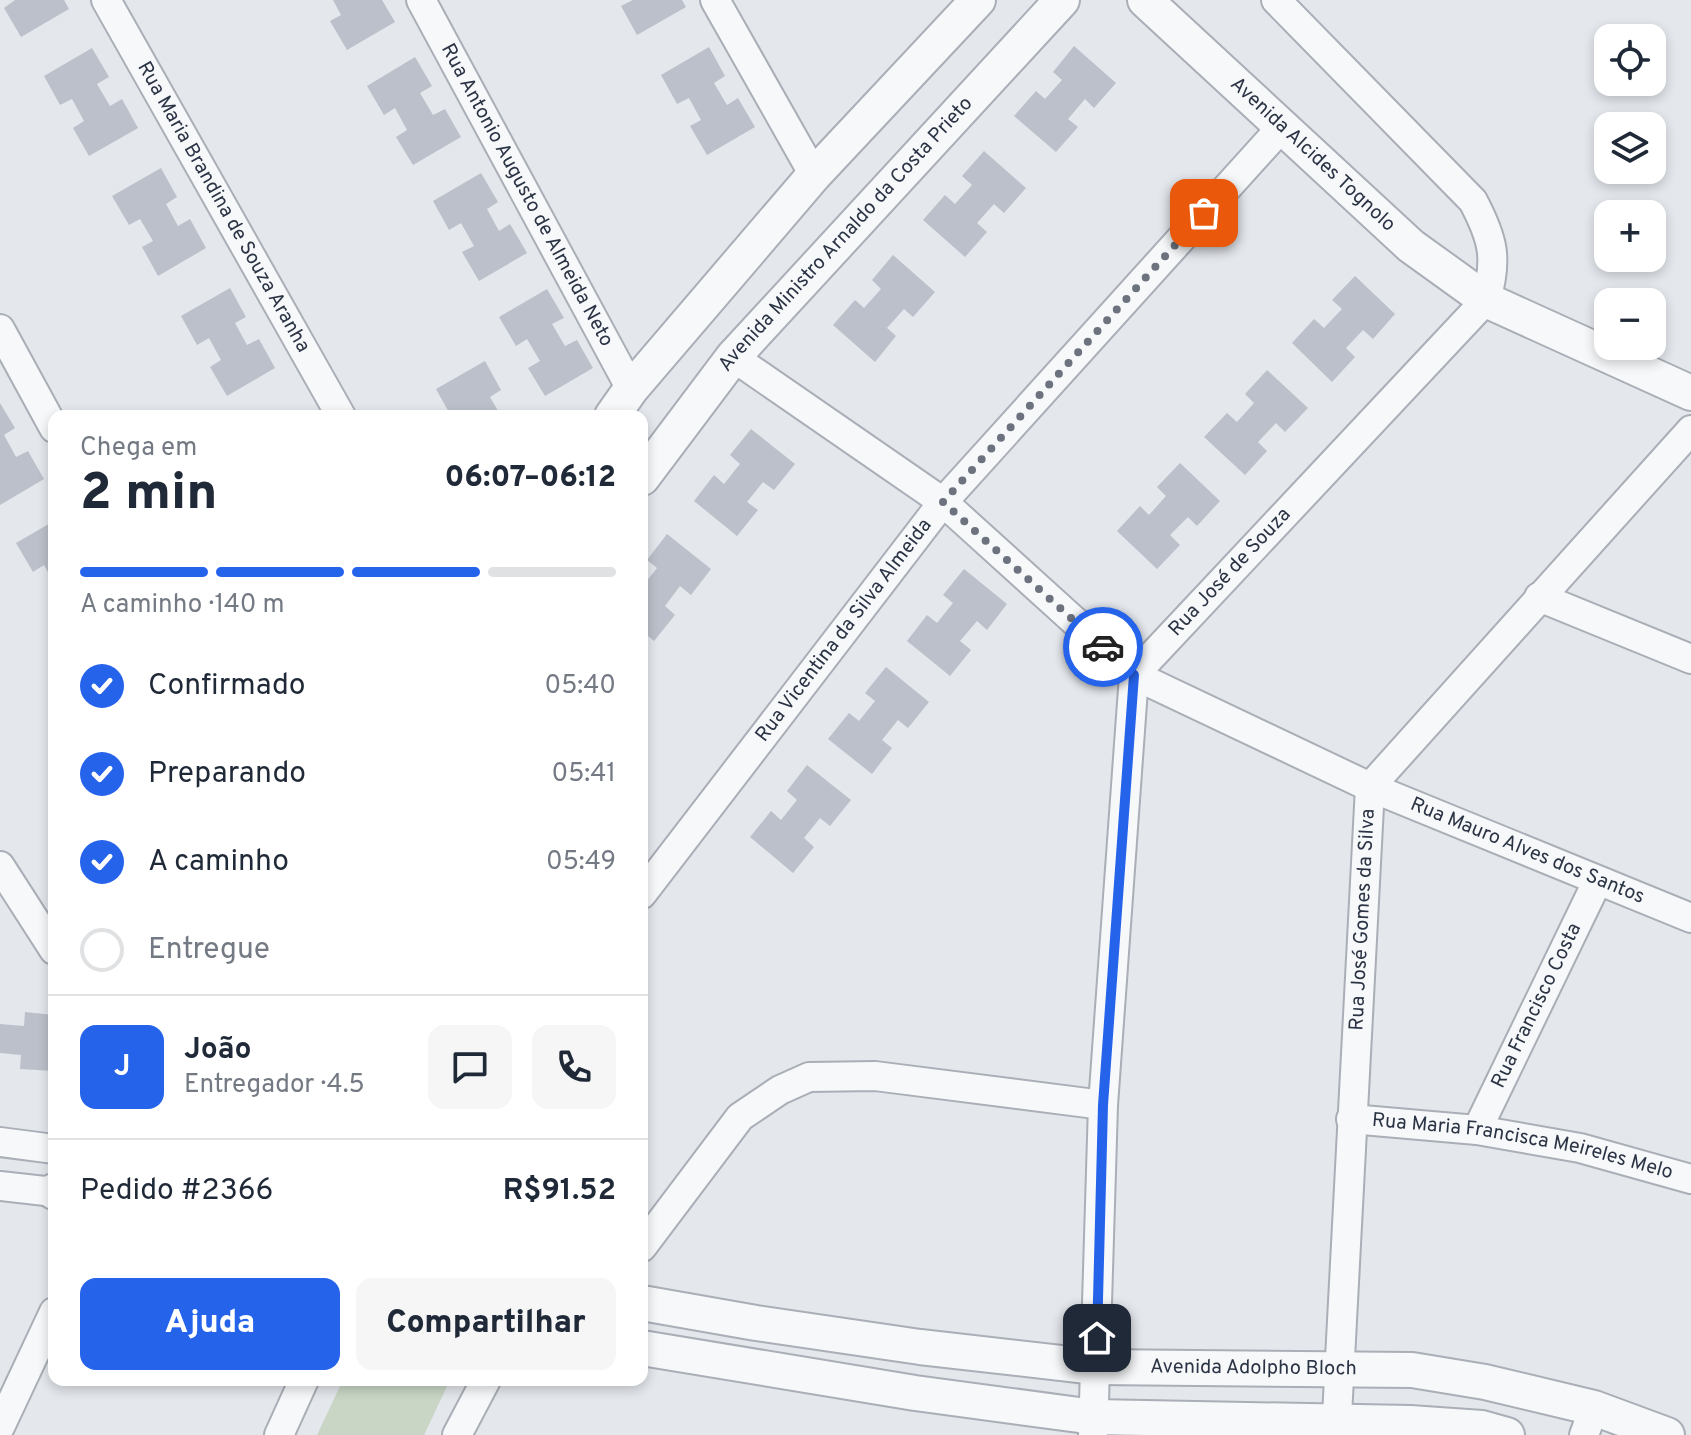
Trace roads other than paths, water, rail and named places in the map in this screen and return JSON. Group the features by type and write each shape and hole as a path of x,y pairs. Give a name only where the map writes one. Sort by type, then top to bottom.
{"street":[{"name":"Rua Maria Brandina de Souza Aranha","path":"106,0 338,410"},
{"name":"Rua Antonio Augusto de Almeida Neto","path":"421,0 622,403"},
{"path":"715,0 814,175"},
{"path":"622,403 814,175 978,0"},
{"name":"Avenida Ministro Arnaldo da Costa Prieto","path":"648,470 733,357 1062,0"},
{"name":"Avenida Alcides Tognolo","path":"1145,0 1411,246 1486,300 1691,393"},
{"path":"1276,0 1473,201 1489,232 1494,273 1486,300"},
{"name":"Rua Vicentina da Silva Almeida","path":"648,886 943,502 1281,128"},
{"name":"Rua José de Souza","path":"1134,675 1486,300"},
{"path":"0,329 48,417"},
{"name":"Rua Mauro Alves dos Santos","path":"733,357 943,502 1134,675 1370,787 1691,918"},
{"name":"Rua José Gomes da Silva","path":"1336,1429 1370,787 1691,430"},
{"path":"1539,597 1691,659"},
{"path":"1094,1426 1103,1105 1134,675"},
{"path":"3,876 48,941"},
{"name":"Rua Francisco Costa","path":"1477,1130 1597,882"},
{"path":"648,1239 740,1117 780,1090 809,1077 875,1076 1103,1105"},
{"name":"Rua Maria Francisca Meireles Melo","path":"1351,1119 1477,1130 1580,1148 1691,1179"},
{"path":"0,1142 48,1148"},
{"path":"0,1186 48,1191"},
{"name":"Avenida Adolpho Bloch","path":"648,1304 920,1347 1096,1367 1412,1370 1485,1382 1589,1421 1667,1435"},
{"path":"0,1427 48,1325"},
{"path":"648,1349 1094,1426 1482,1428 1507,1435"},
{"path":"279,1435 301,1386"},
{"path":"457,1435 483,1386"}]}
